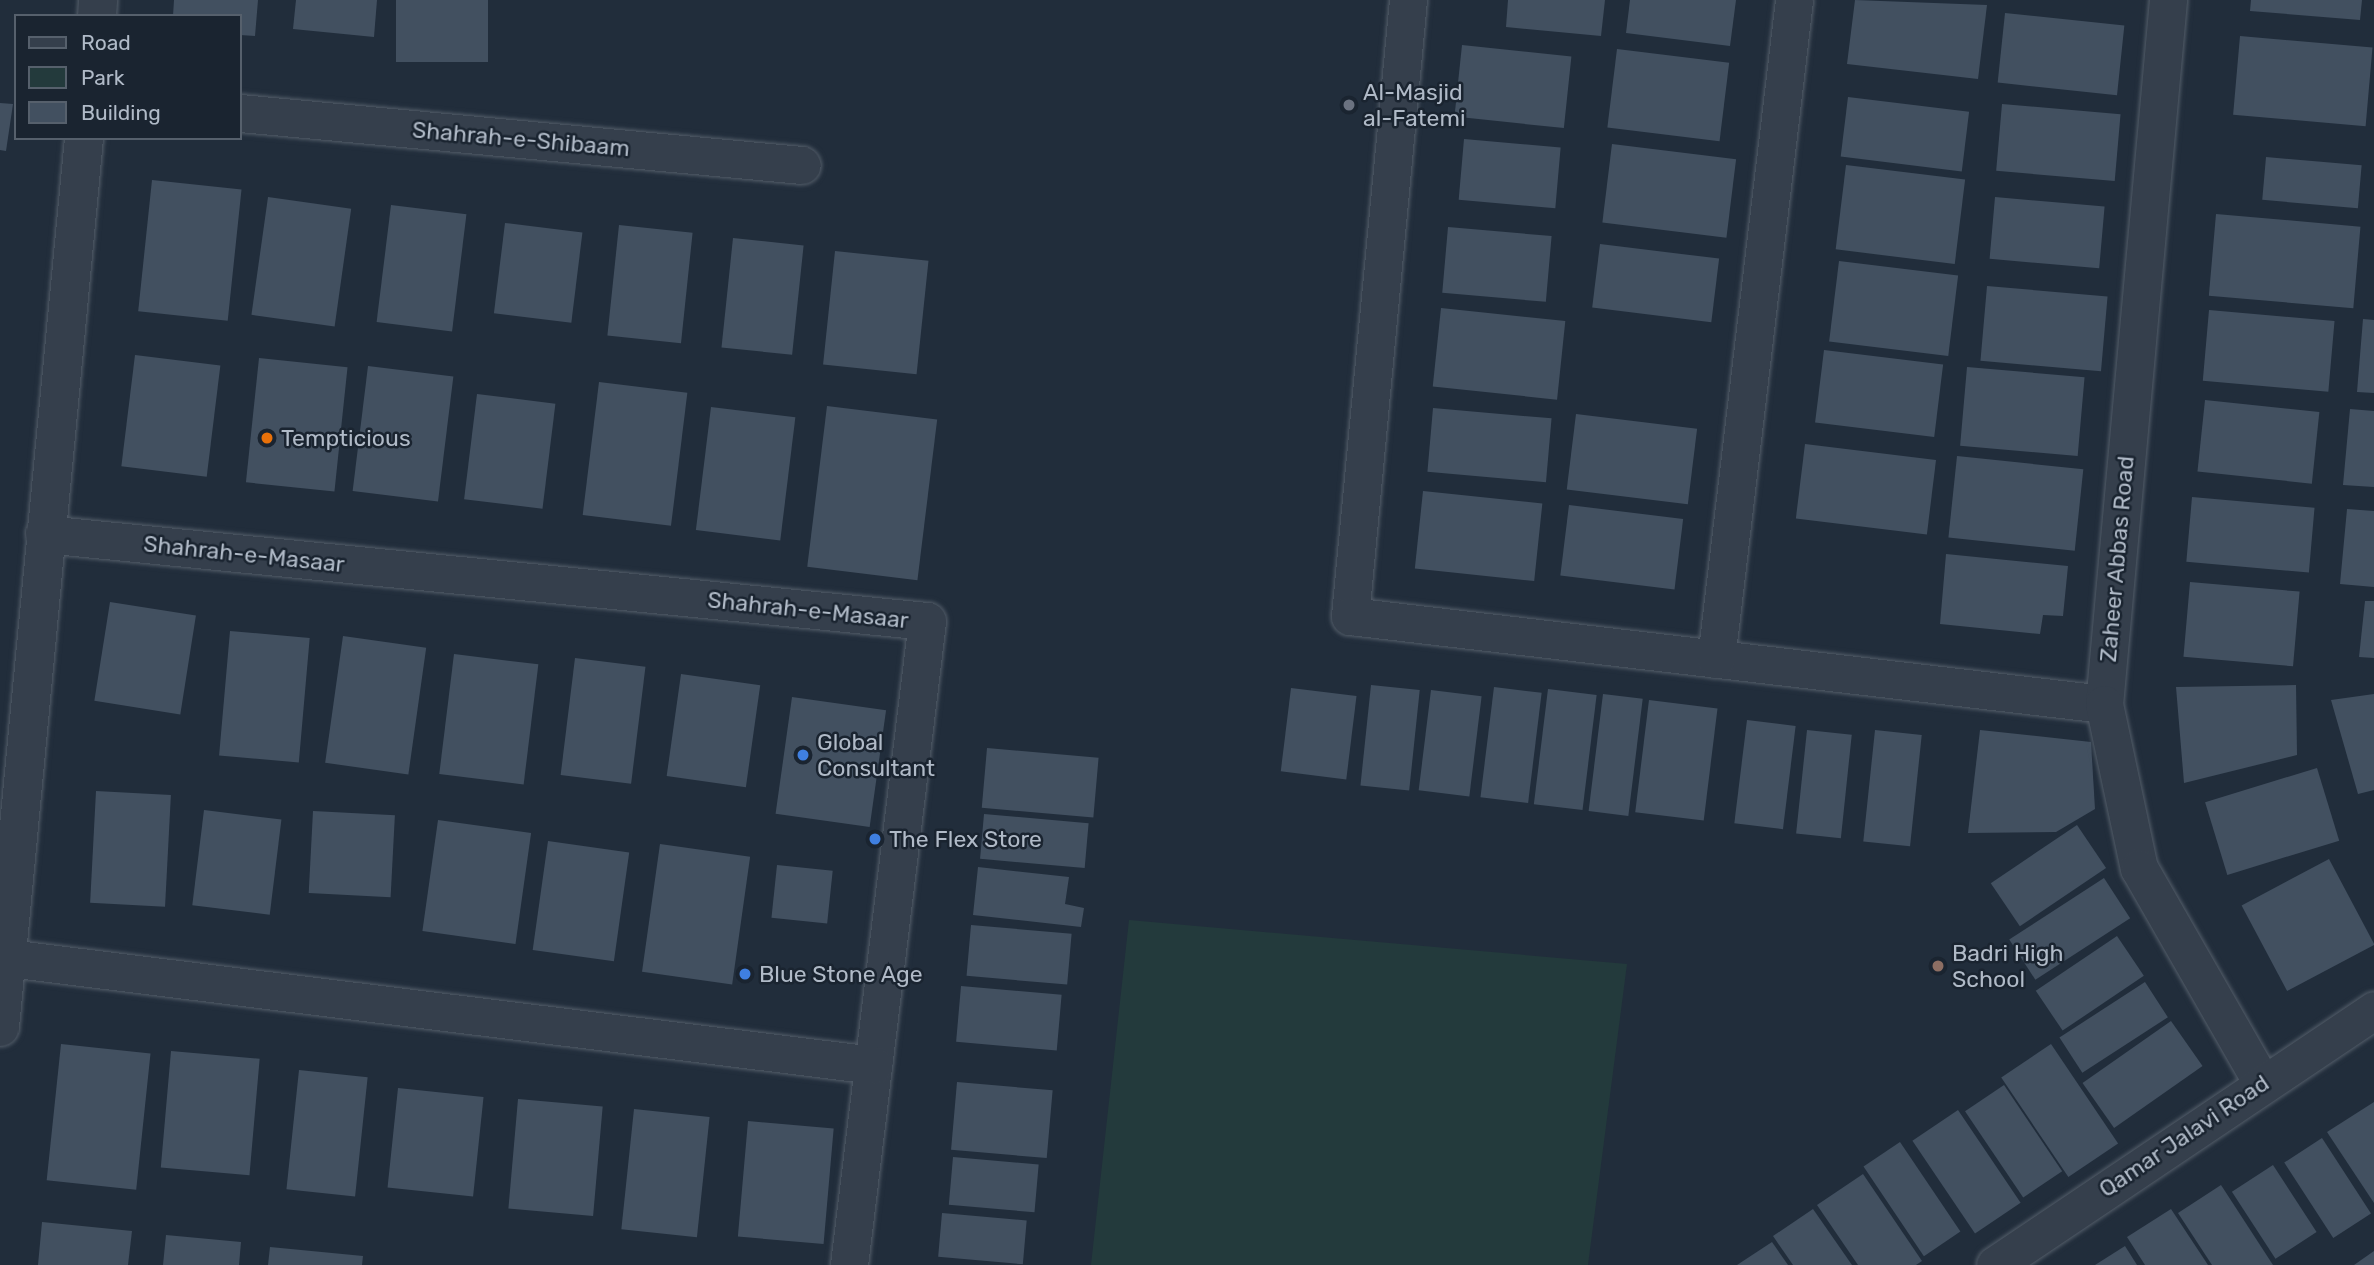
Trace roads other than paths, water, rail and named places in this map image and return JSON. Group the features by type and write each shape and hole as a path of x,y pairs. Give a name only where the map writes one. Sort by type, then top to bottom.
{"street":[{"path":"1408,0 1350,616 2104,704"},
{"path":"1716,659 1794,0"},
{"name":"Zaheer Abbas Road","path":"2168,0 2104,704 2139,868 2262,1083"},
{"name":"Shahrah-e-Shibaam","path":"242,113 802,165"},
{"path":"0,1027 4,958 44,534 84,140"},
{"name":"Shahrah-e-Masaar","path":"44,534 926,621 849,1265"},
{"path":"4,958 873,1065"},
{"name":"Qamar Jalavi Road","path":"1995,1265 2374,1010"}],"place":[{"name":"Al-Masjid al-Fatemi","path":"1349,105"},
{"name":"Tempticious","path":"267,438"},
{"name":"Global Consultant","path":"803,755"},
{"name":"The Flex Store","path":"875,839"},
{"name":"Badri High School","path":"1938,966"},
{"name":"Blue Stone Age","path":"745,974"}]}
